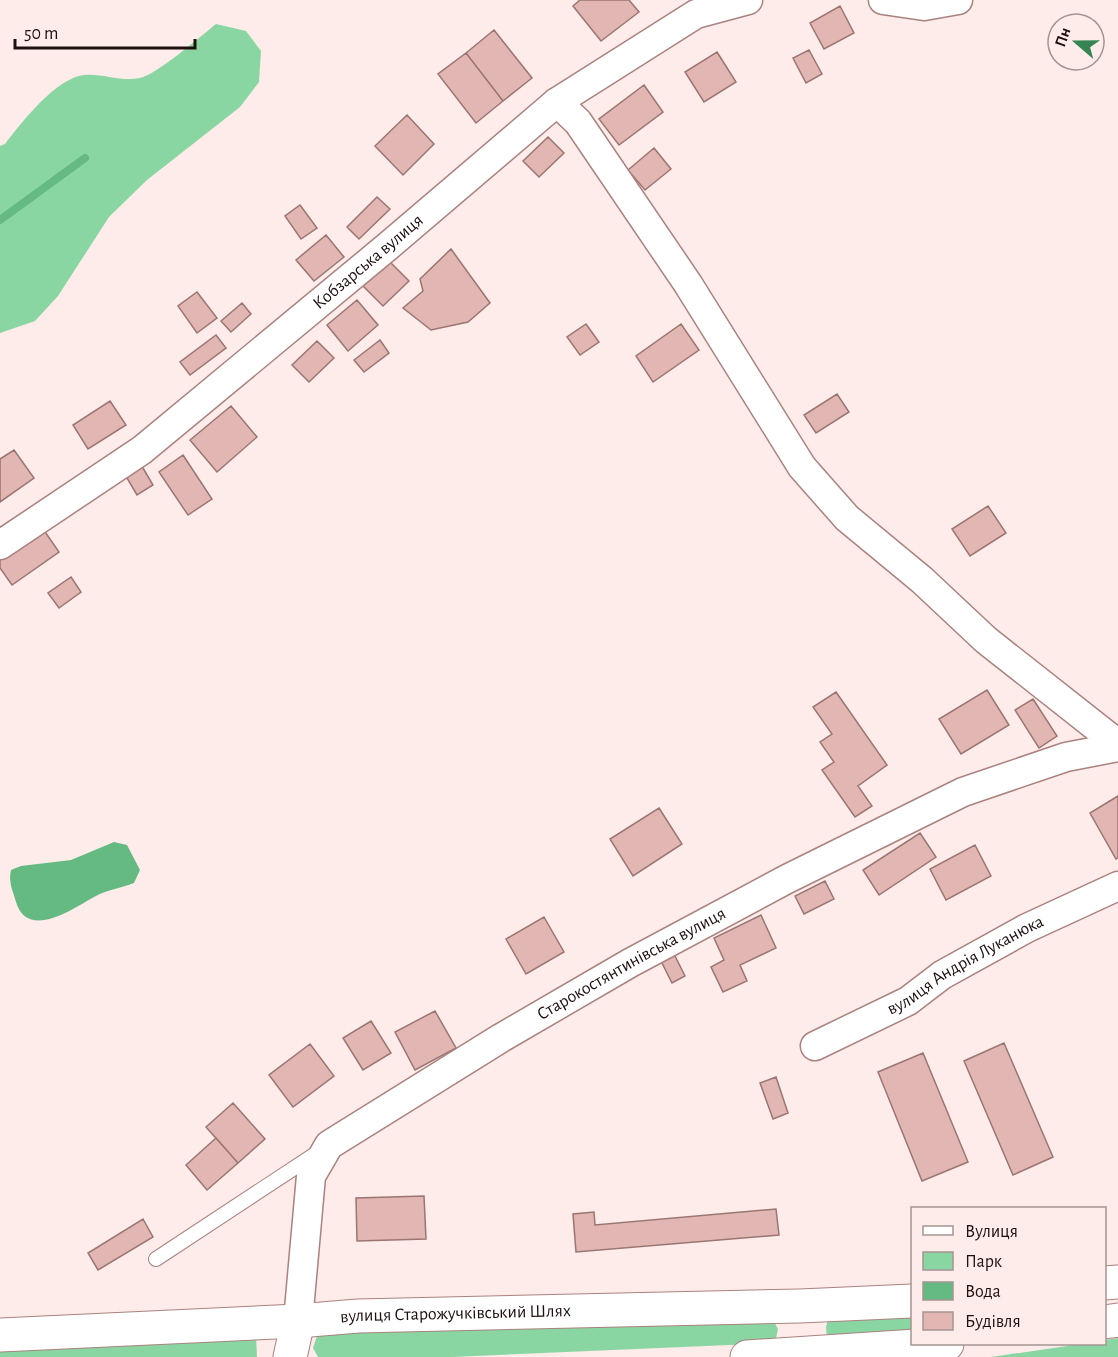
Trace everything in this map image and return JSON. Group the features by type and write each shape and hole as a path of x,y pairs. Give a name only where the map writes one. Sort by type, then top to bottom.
{"main road":[{"name":"вулиця Старожучківський Шлях","path":"0,1335 298,1321 358,1316 800,1306 911,1301"},
{"path":"800,1306 808,1356"},
{"path":"290,1357 298,1321"},
{"path":"747,1357 808,1356 935,1345"}],"street":[{"name":"Кобзарська вулиця","path":"0,545 142,450 387,248 557,102 696,14 748,0"},
{"path":"883,0 924,6 958,0"},
{"path":"557,102 585,131 688,284 802,467 847,518 922,580 986,640 1118,746"},
{"name":"Старокостянтинівська вулиця","path":"298,1321 311,1176 329,1145 511,1032 630,963 787,879 963,792 1066,757 1118,746"},
{"name":"вулиця Андрія Луканюка","path":"815,1046 908,1001 942,975 1027,928 1118,886"}],"lane":[{"path":"156,1259 329,1145"}],"green space":[{"path":"216,24 246,31 261,51 259,82 240,107 147,180 109,217 58,296 35,321 0,333 0,146 5,144 40,103 62,84 84,75 140,78 157,70"},
{"path":"911,1309 911,1333 827,1338 826,1327 829,1315"},
{"path":"771,1316 778,1329 775,1343 452,1357 318,1357 313,1348 319,1330"},
{"path":"256,1335 257,1357 0,1357 0,1347"},
{"path":"1118,1338 1118,1357 991,1357 1074,1345 1106,1345 1106,1340"}],"water":[{"path":"114,842 127,845 140,870 134,883 99,895 52,918 30,919 22,913 11,886 11,870 21,866 71,860"}],"building":[{"path":"580,0 629,0 639,12 601,41 573,6"},
{"path":"840,6 854,33 824,49 810,23"},
{"path":"494,30 532,78 503,101 466,53"},
{"path":"809,50 822,74 806,83 793,58"},
{"path":"717,52 736,82 704,102 685,72"},
{"path":"466,53 503,101 476,123 438,74"},
{"path":"644,85 663,112 619,145 599,119"},
{"path":"407,115 434,144 403,175 375,146"},
{"path":"548,137 564,153 539,177 523,161"},
{"path":"654,148 671,169 645,190 628,170"},
{"path":"377,197 390,209 359,239 347,227"},
{"path":"300,205 317,228 301,239 285,216"},
{"path":"326,235 344,257 314,281 296,260"},
{"path":"451,249 490,303 468,322 431,330 403,308 423,291 420,279"},
{"path":"389,261 409,281 383,306 363,286"},
{"path":"197,292 217,318 197,333 178,306"},
{"path":"357,300 378,325 348,351 327,325"},
{"path":"242,303 251,314 231,332 221,321"},
{"path":"586,324 599,342 580,355 567,337"},
{"path":"681,324 699,350 653,382 636,356"},
{"path":"216,335 226,348 190,375 180,362"},
{"path":"380,340 389,353 364,372 354,360"},
{"path":"317,341 334,358 309,382 292,365"},
{"path":"837,394 849,412 816,433 804,415"},
{"path":"110,401 126,425 88,449 73,425"},
{"path":"231,406 257,437 217,472 190,440"},
{"path":"14,450 34,478 0,502 0,459"},
{"path":"183,455 212,499 188,515 159,472"},
{"path":"140,463 153,485 137,495 124,473"},
{"path":"988,506 1006,533 970,556 952,529"},
{"path":"41,526 59,552 12,585 0,568 0,554"},
{"path":"71,577 81,592 59,608 48,593"},
{"path":"987,690 1009,725 961,754 939,719"},
{"path":"836,692 887,765 858,786 872,806 855,817 822,770 834,762 820,742 832,734 813,707"},
{"path":"1033,699 1057,736 1039,748 1015,710"},
{"path":"1118,796 1118,858 1116,859 1090,813"},
{"path":"659,808 682,844 633,876 610,839"},
{"path":"920,833 936,857 879,895 863,870"},
{"path":"975,845 991,876 946,900 930,869"},
{"path":"825,881 834,899 804,914 795,896"},
{"path":"761,915 776,948 740,965 747,981 723,992 711,967 724,960 714,938"},
{"path":"544,917 564,952 526,974 506,939"},
{"path":"674,954 685,976 672,983 661,961"},
{"path":"435,1011 456,1048 415,1070 395,1032"},
{"path":"371,1021 391,1053 363,1070 343,1038"},
{"path":"1004,1043 1053,1157 1013,1175 964,1061"},
{"path":"310,1044 334,1076 293,1107 269,1075"},
{"path":"923,1053 968,1162 922,1181 878,1072"},
{"path":"776,1077 788,1113 773,1119 760,1083"},
{"path":"233,1103 265,1139 238,1163 206,1127"},
{"path":"216,1138 238,1163 207,1190 186,1165"},
{"path":"424,1196 426,1239 357,1241 356,1198"},
{"path":"776,1209 779,1235 576,1252 573,1214 594,1212 595,1225"},
{"path":"143,1219 153,1237 98,1270 88,1253"}],"waterway":[{"path":"0,220 85,158"}]}
